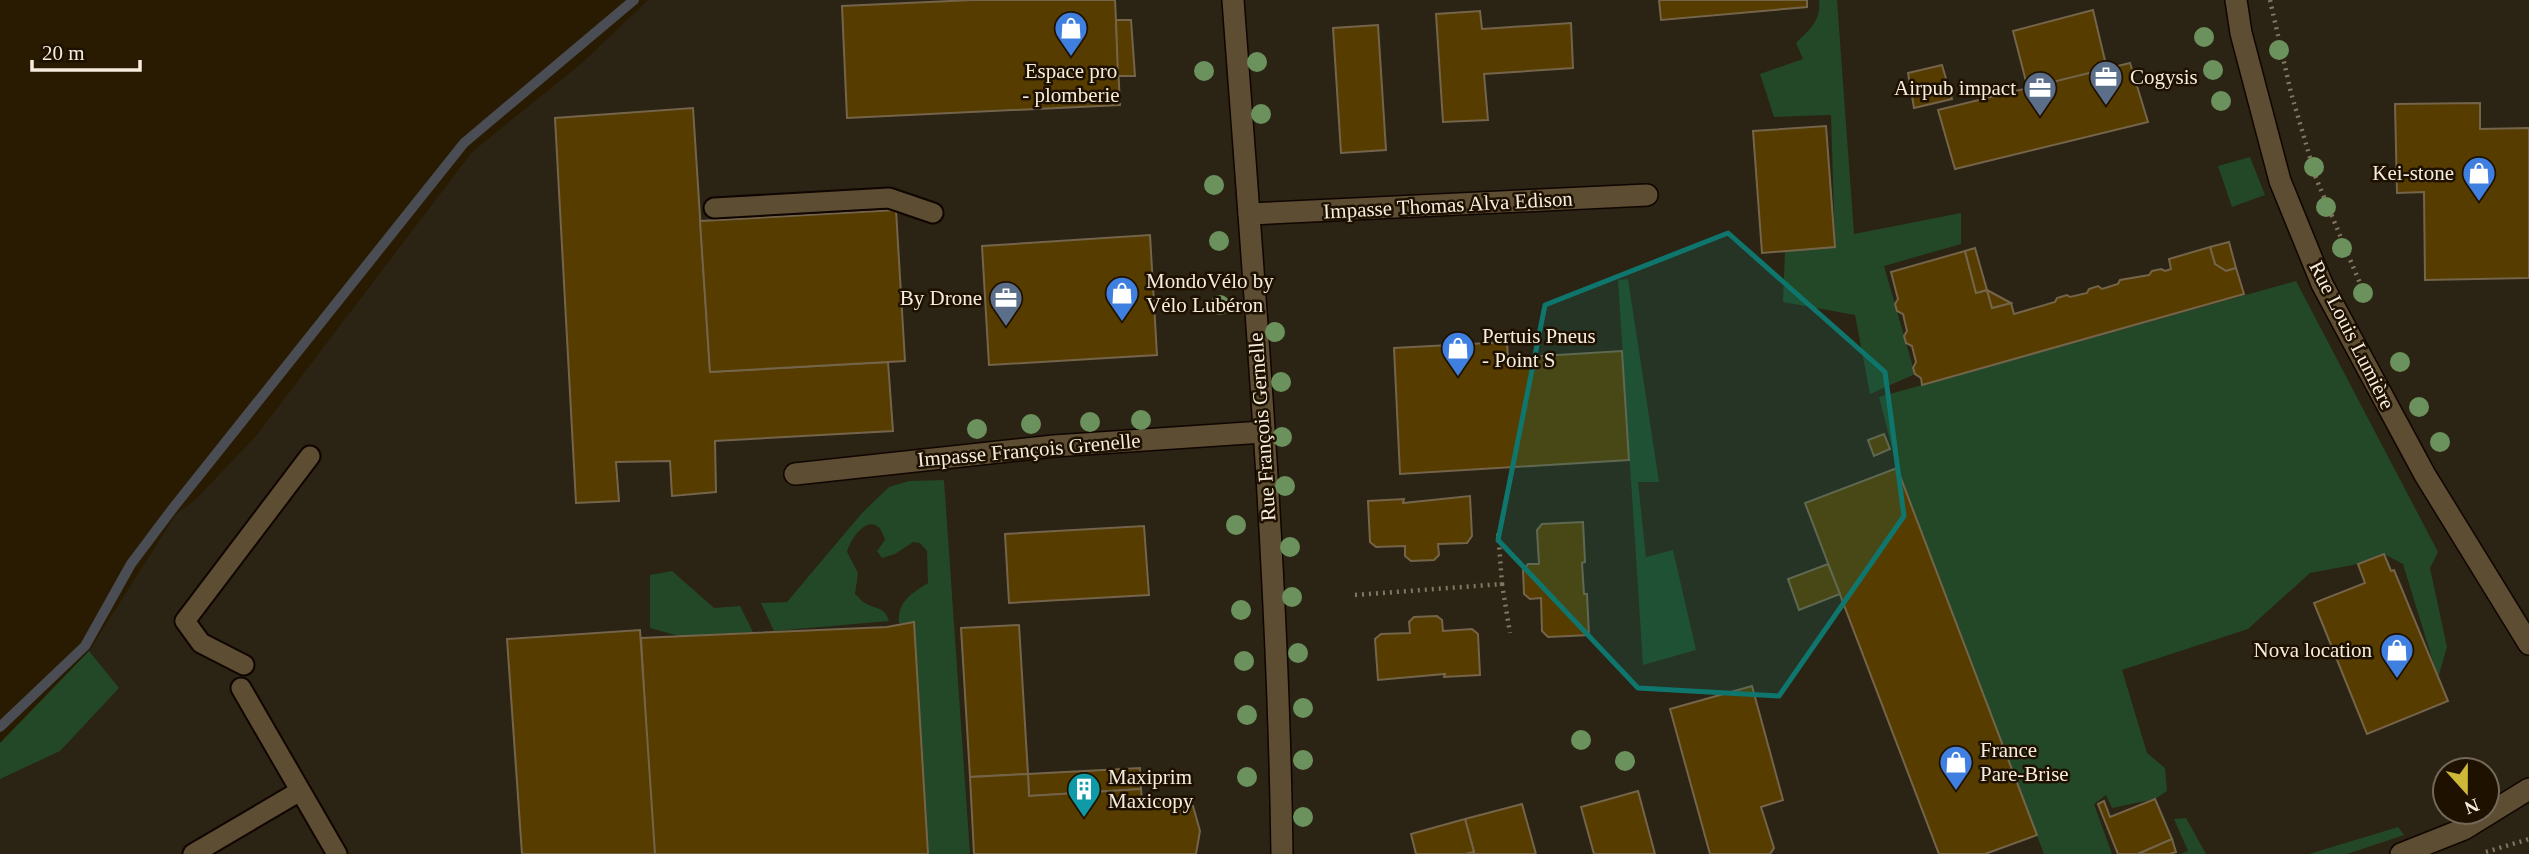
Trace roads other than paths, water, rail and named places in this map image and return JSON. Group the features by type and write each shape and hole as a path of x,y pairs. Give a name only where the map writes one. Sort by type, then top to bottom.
{"street":[{"name":"Rue François Gernelle","path":"1233,0 1280,706 1282,854"},
{"name":"Rue Louis Lumière","path":"2236,0 2241,33 2280,181 2322,284 2425,475 2529,644"},
{"name":"Impasse Thomas Alva Edison","path":"1249,214 1647,195"},
{"name":"Impasse François Grenelle","path":"795,474 1054,446 1263,432"},
{"path":"2401,854 2464,829 2529,789"}],"lane":[{"path":"714,208 889,198 933,213"},
{"path":"244,665 201,643 185,621 310,456"},
{"path":"241,688 337,854"},
{"path":"193,854 300,790"}],"waterway":[{"path":"0,727 85,646 131,564 173,508 464,143 634,0"}],"place":[{"name":"Espace pro - plomberie","path":"1071,58"},
{"name":"Cogysis","path":"2106,107"},
{"name":"Airpub impact","path":"2040,118"},
{"name":"Kei-stone","path":"2479,203"},
{"name":"MondoVélo by Vélo Lubéron","path":"1122,323"},
{"name":"By Drone","path":"1006,328"},
{"name":"Pertuis Pneus - Point S","path":"1458,378"},
{"name":"Nova location","path":"2397,680"},
{"name":"France Pare-Brise","path":"1956,792"},
{"name":"Maxiprim Maxicopy","path":"1084,819"}]}
